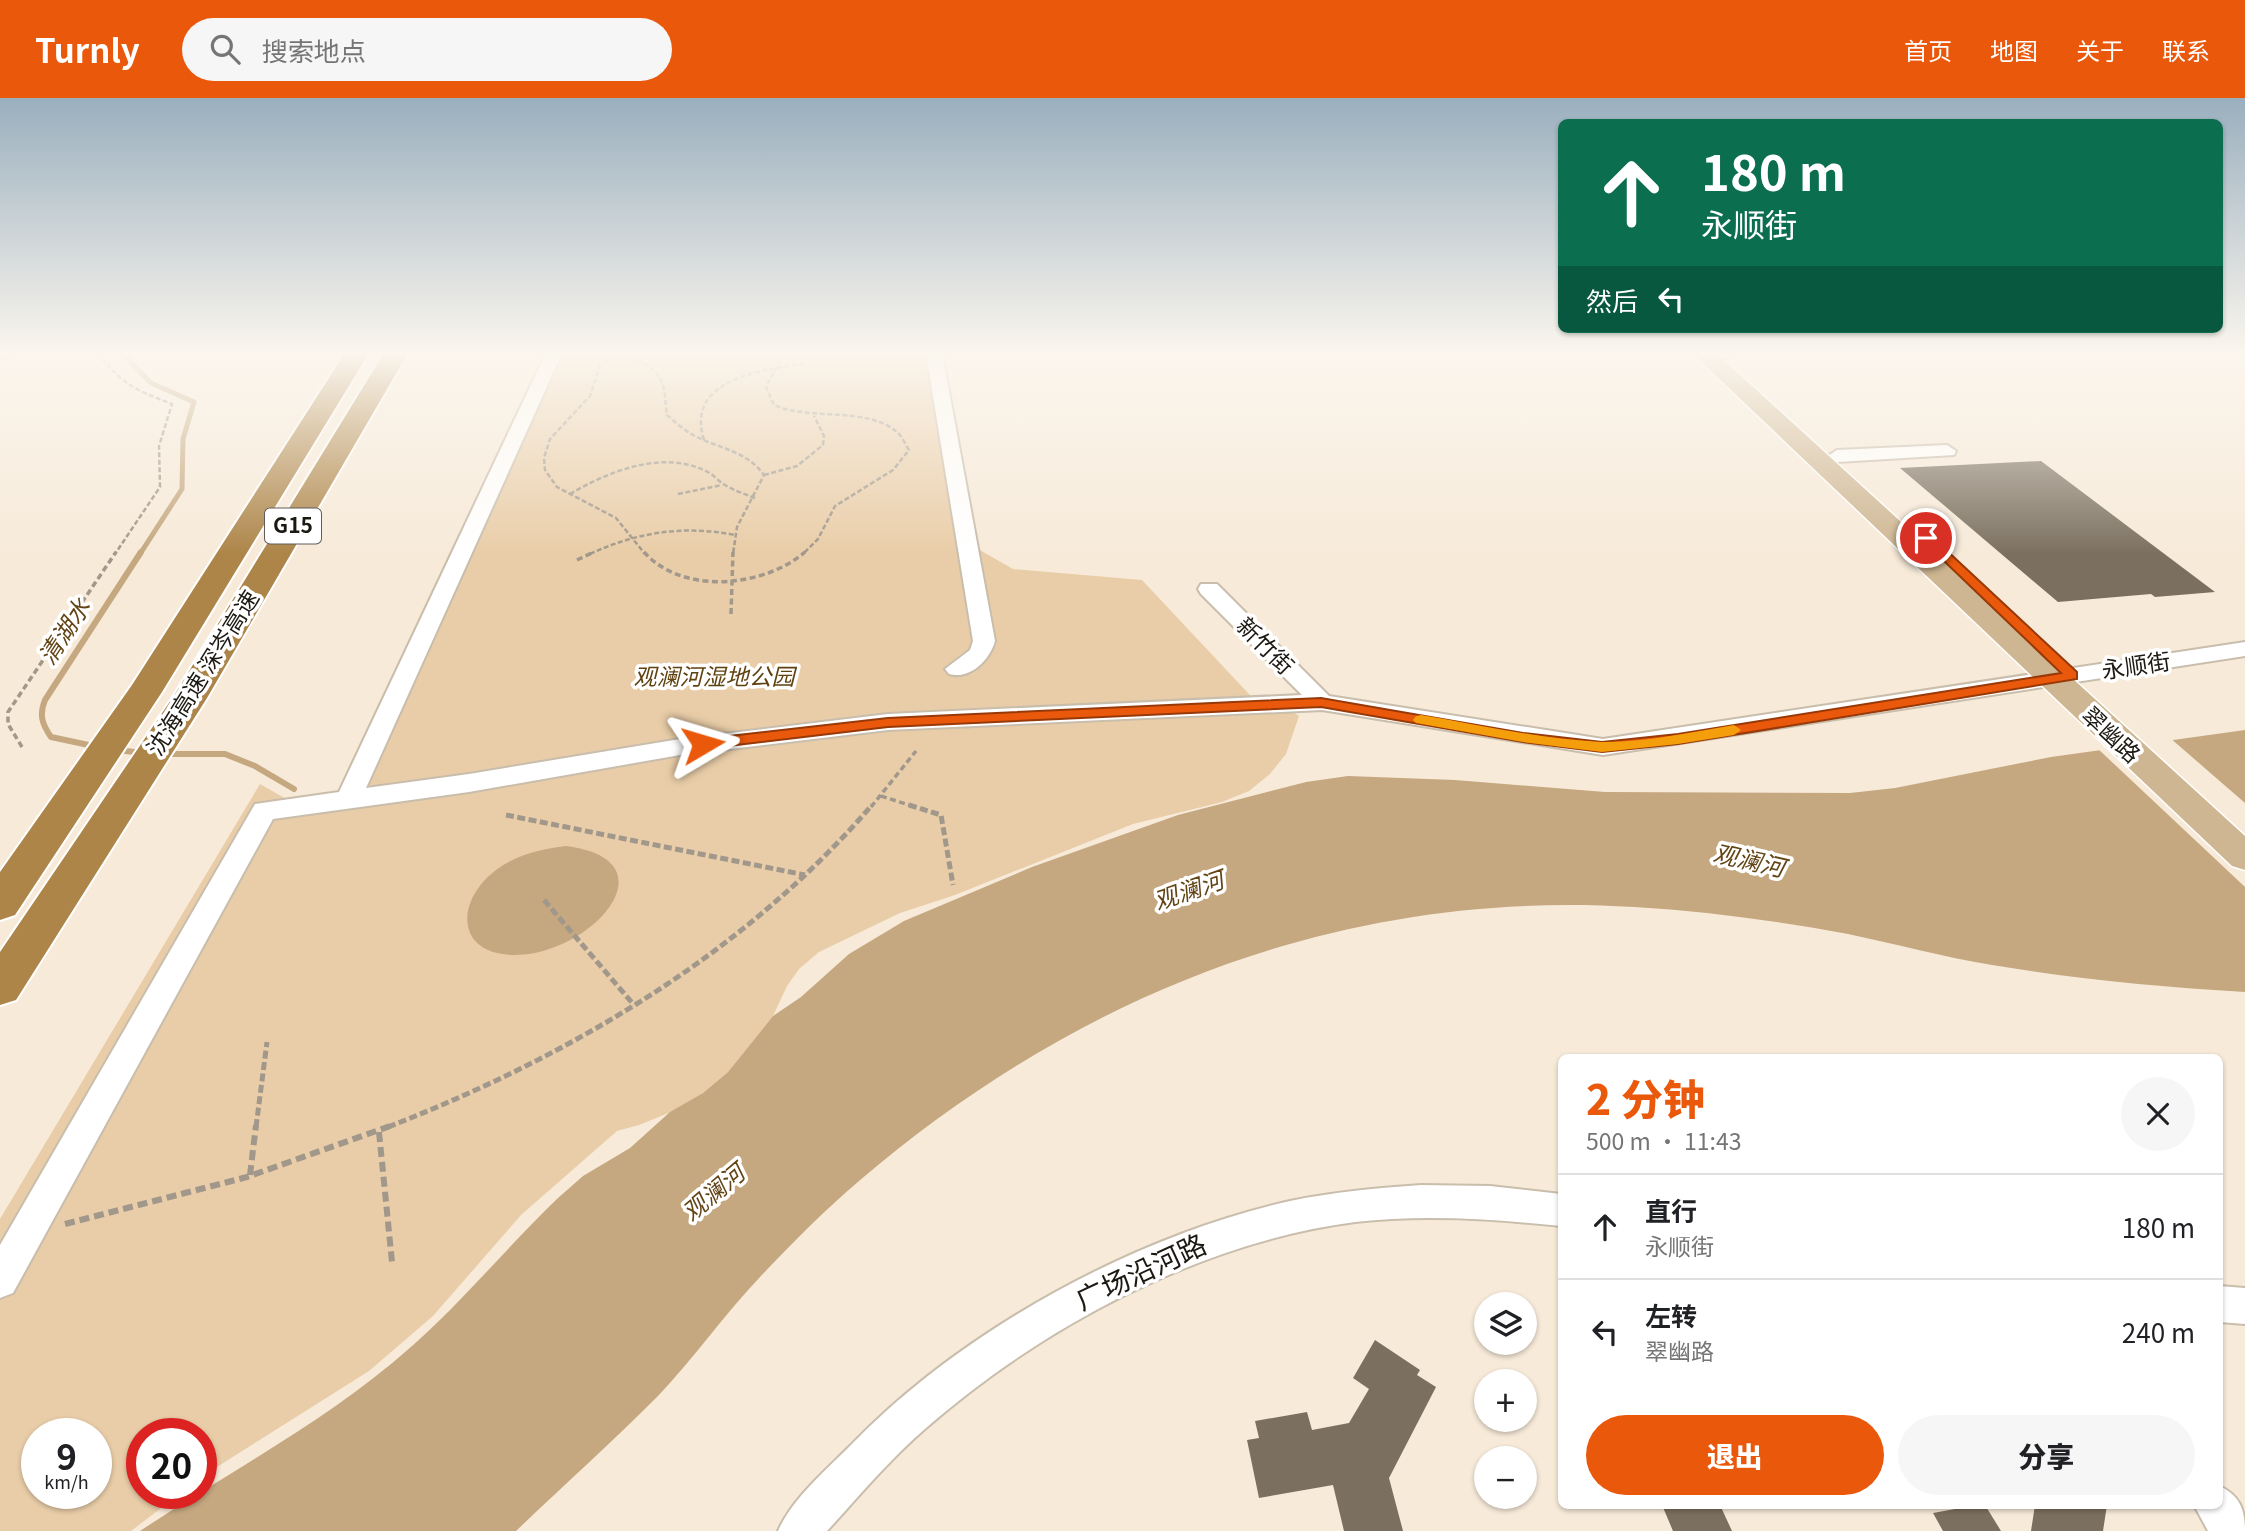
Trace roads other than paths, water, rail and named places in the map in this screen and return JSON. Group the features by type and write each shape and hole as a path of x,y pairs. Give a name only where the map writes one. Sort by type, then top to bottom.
{"highway":[{"name":"沈海高速 深岑高速","path":"0,904 145,692 315,420"},
{"name":"沈海高速 深岑高速","path":"0,987 190,698 356,420"}],"main road":[{"name":"翠幽路","path":"1782,420 1845,482 2094,707 2245,857"},
{"name":"翠幽路","path":"1794,420 1837,456 2061,677"},
{"name":"翠幽路","path":"2094,707 2245,831"}],"street":[{"path":"348,800 524,420"},
{"path":"946,420 984,641 980,654 957,669"},
{"path":"1837,456 1947,451"},
{"name":"新竹街","path":"1209,589 1321,702"},
{"name":"永顺街","path":"0,1280 264,811 469,783 680,747 888,722 1321,702 1523,737 1602,747 1678,739 2245,649"},
{"name":"广场沿河路","path":"799,1531 895,1429 954,1380 1012,1340 1075,1302 1131,1272 1194,1245 1255,1224 1316,1211 1381,1203 1444,1200 1506,1203 1558,1210"},
{"path":"2223,1304 2245,1306"},
{"path":"2218,1509 2233,1531"}],"water":[{"name":"观澜河","path":"2245,730 2245,992 2055,974 1974,962 1795,925 1634,907 1526,906 1421,916 1318,936 1220,967 1124,1007 1032,1056 943,1115 859,1181 808,1227 747,1291 658,1396 516,1531 140,1531 175,1509 217,1509 217,1482 313,1421 380,1373 450,1310 558,1198 583,1176 630,1148 670,1112 703,1093 728,1072 773,1016 801,997 849,954 904,921 1032,867 1178,815 1306,782 1348,776 1455,780 1605,792 1850,793 1895,788 2051,757"},
{"path":"566,846 599,855 615,869 618,887 610,906 594,924 570,940 544,951 515,955 495,953 481,946 472,936 468,911 473,896 483,883 496,870 520,857"}],"waterway":[{"name":"清湖水","path":"140,554 182,489 183,439 189,420"},
{"name":"清湖水","path":"98,747 51,737 42,719 43,705 141,552"},
{"name":"清湖水","path":"117,750 143,753"},
{"name":"清湖水","path":"162,754 225,754 255,766 294,789"}],"park label":[{"name":"观澜河湿地公园","path":"714,677"}]}
